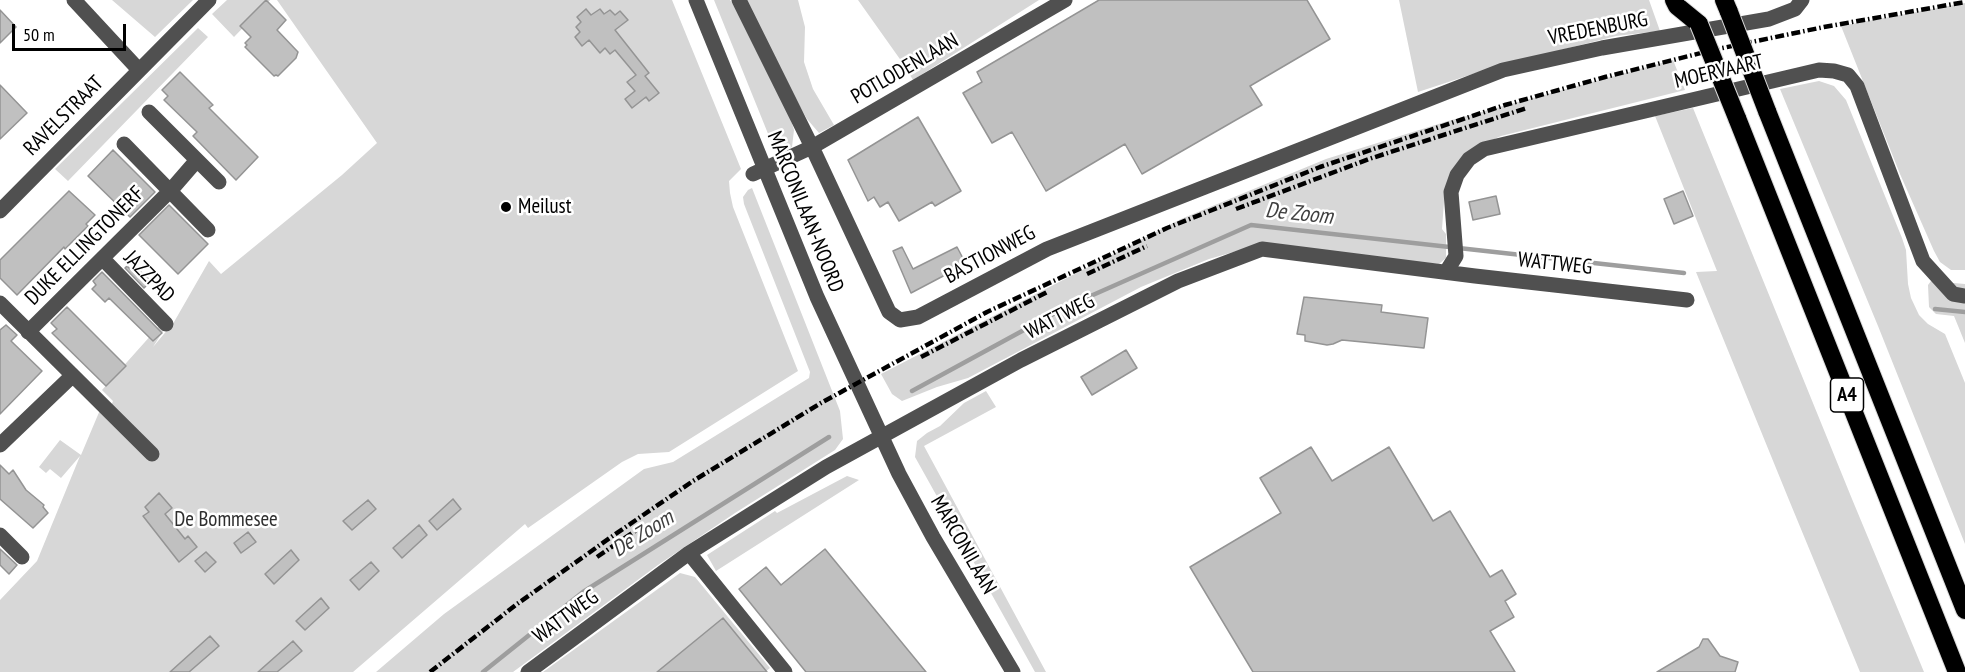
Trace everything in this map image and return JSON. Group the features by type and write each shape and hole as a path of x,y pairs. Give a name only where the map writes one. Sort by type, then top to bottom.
{"highway":[{"name":"A4","path":"1683,2 1699,24 1957,672"},
{"name":"A4","path":"1728,4 1767,111 1965,610"}],"street":[{"path":"74,0 140,70"},
{"name":"RAVELSTRAAT","path":"0,211 209,0"},
{"name":"MARCONILAAN-NOORD","path":"696,0 758,171 882,436"},
{"name":"BASTIONWEG","path":"739,0 812,147 889,312 900,320 918,317 1047,249 1436,95"},
{"name":"POTLODENLAAN","path":"758,171 812,147 1065,0"},
{"name":"VREDENBURG","path":"1436,95 1513,68 1602,48 1769,19 1795,9 1802,0"},
{"name":"MOERVAART","path":"1446,272 1456,256 1451,192 1457,175 1469,159 1484,149 1819,70 1848,75 1857,86 1923,261 1953,294 1965,296"},
{"path":"149,112 219,182"},
{"name":"DUKE ELLINGTONERF","path":"124,144 208,230"},
{"name":"DUKE ELLINGTONERF","path":"28,332 171,190 197,160"},
{"name":"WATTWEG","path":"528,672 689,553 826,467 1021,360 1178,281 1262,249 1687,300"},
{"name":"JAZZPAD","path":"103,259 166,324"},
{"path":"0,303 152,454"},
{"path":"0,445 72,376"},
{"name":"MARCONILAAN","path":"882,436 933,537 1013,672"},
{"path":"0,535 22,557"},
{"path":"689,553 785,672"}],"green space":[{"path":"112,0 193,0 155,37"},
{"path":"227,0 270,0 234,37 212,14"},
{"path":"277,0 672,0 741,169 729,181 733,207 798,371 669,452 638,454 622,462 528,528 525,524 353,672 0,672 0,600 37,561 80,456 61,478 50,469 46,473 39,467 60,440 81,455 100,410 107,416 113,401 102,390 161,324 165,328 153,347 174,322 209,261 221,274 342,175 377,143"},
{"path":"714,0 730,0 737,10 790,117 794,130 792,147 784,151 775,151"},
{"path":"746,0 798,0 805,27 804,62 813,89 834,125 819,133 807,119 782,75"},
{"path":"858,0 1039,0 913,80"},
{"path":"1399,0 1649,0 1660,31 1616,36 1494,67 1418,92"},
{"path":"1965,3 1965,270 1951,270 1940,262 1934,251 1900,174 1841,26"},
{"path":"198,28 208,37 68,181 55,169"},
{"path":"1673,60 1685,90 1501,136 1477,147 1445,188 1442,229 1446,234 1446,258 1439,264 1244,249 1209,259 1141,287 968,378 902,401 892,394 881,374 1181,219 1326,159 1448,121"},
{"path":"1819,81 1834,86 1846,100 1906,250 1911,298 1919,315 1928,324 1945,334 1965,383 1965,544 1780,89"},
{"path":"1693,108 1924,672 1860,672 1789,500 1696,272 1717,271 1655,116"},
{"path":"752,188 840,411 843,439 835,450 658,565 513,672 376,672 444,614 644,469 673,462 809,378 810,372 744,204 743,197"},
{"path":"1931,281 1965,284 1965,343 1954,316 1936,314 1929,307 1928,285"},
{"path":"986,391 996,407 924,446 1046,672 1035,672 915,457 917,441 940,426 964,403"},
{"path":"847,476 859,480 716,571 707,555 775,511 777,513"},
{"path":"680,573 695,577 770,668 765,672 723,618 657,672 543,672"}],"building":[{"path":"266,0 286,20 277,30 298,52 296,58 278,76 274,76 245,47 247,45 245,43 251,37 240,26"},
{"path":"1099,0 1307,0 1330,39 1250,86 1262,105 1142,174 1125,144 1046,191 1012,132 992,143 963,93 982,82 977,72"},
{"path":"586,9 591,15 600,9 604,14 610,10 615,15 620,11 628,20 615,30 649,73 645,76 659,93 649,101 646,97 632,108 625,99 635,91 627,82 636,75 615,50 610,54 605,48 600,53 589,40 582,46 575,37 580,32 576,27 581,22 577,17"},
{"path":"0,10 16,27 0,43"},
{"path":"180,72 213,105 209,108 258,157 236,180 193,136 197,132 164,100 168,96 162,90"},
{"path":"0,85 27,113 0,139"},
{"path":"918,117 961,191 935,206 932,202 899,221 888,202 880,207 874,197 868,201 848,160"},
{"path":"113,150 155,192 130,217 88,176"},
{"path":"69,191 95,215 86,224 88,226 17,295 0,278 0,260"},
{"path":"1683,191 1693,216 1674,224 1664,199"},
{"path":"1496,196 1500,214 1473,220 1469,202"},
{"path":"169,205 208,244 178,274 139,235"},
{"path":"902,247 913,269 957,247 966,264 911,293 893,251"},
{"path":"127,266 137,276 141,272 151,281 144,288 125,268"},
{"path":"102,272 162,333 153,341 109,298 105,302 92,289 96,285 93,281"},
{"path":"1304,297 1382,305 1381,312 1428,318 1424,348 1342,340 1327,345 1305,341 1305,335 1297,334"},
{"path":"67,307 126,366 106,386 52,333 57,329 51,323"},
{"path":"6,325 17,335 11,341 42,371 0,414 0,330"},
{"path":"1126,350 1137,368 1092,395 1081,377"},
{"path":"1311,447 1332,481 1389,447 1433,521 1450,511 1490,577 1502,570 1516,594 1505,601 1514,617 1490,631 1515,672 1253,672 1190,567 1281,513 1260,478"},
{"path":"0,465 9,474 13,470 26,490 44,505 48,513 33,528 0,499"},
{"name":"De Bommesee","path":"159,493 172,508 165,514 185,539 188,536 197,547 179,562 143,516 149,512 145,507"},
{"path":"453,499 461,509 437,530 429,521"},
{"path":"368,500 376,509 352,530 343,521"},
{"path":"419,525 427,535 402,558 393,548"},
{"path":"248,532 256,542 241,553 234,543"},
{"path":"0,549 17,565 9,574 0,565"},
{"path":"825,549 926,672 806,672 739,589 766,567 781,585"},
{"path":"291,550 299,560 274,584 265,574"},
{"path":"206,552 216,562 205,572 195,561"},
{"path":"371,562 379,571 359,590 350,580"},
{"path":"321,598 329,608 305,630 296,621"},
{"path":"723,618 767,672 657,672"},
{"path":"210,636 219,646 189,672 170,672"},
{"path":"1703,639 1708,639 1720,656 1738,662 1735,672 1657,672 1699,647"},
{"path":"293,641 302,651 277,672 258,672"}],"waterway":[{"name":"De Zoom","path":"912,391 1068,306 1251,225 1684,273"},
{"name":"De Zoom","path":"1935,309 1965,312"},
{"name":"De Zoom","path":"483,672 583,592 829,437"}],"railway":[{"path":"430,672 517,604 614,535 693,481 821,403 987,312 1167,228 1320,167 1505,105 1713,50 1824,27 1965,2"},
{"path":"1236,209 1369,159 1527,108"},
{"path":"1087,274 1147,246"},
{"path":"921,357 1049,291"},
{"path":"597,557 644,525"}],"place":[{"name":"Meilust","path":"506,207"}]}
